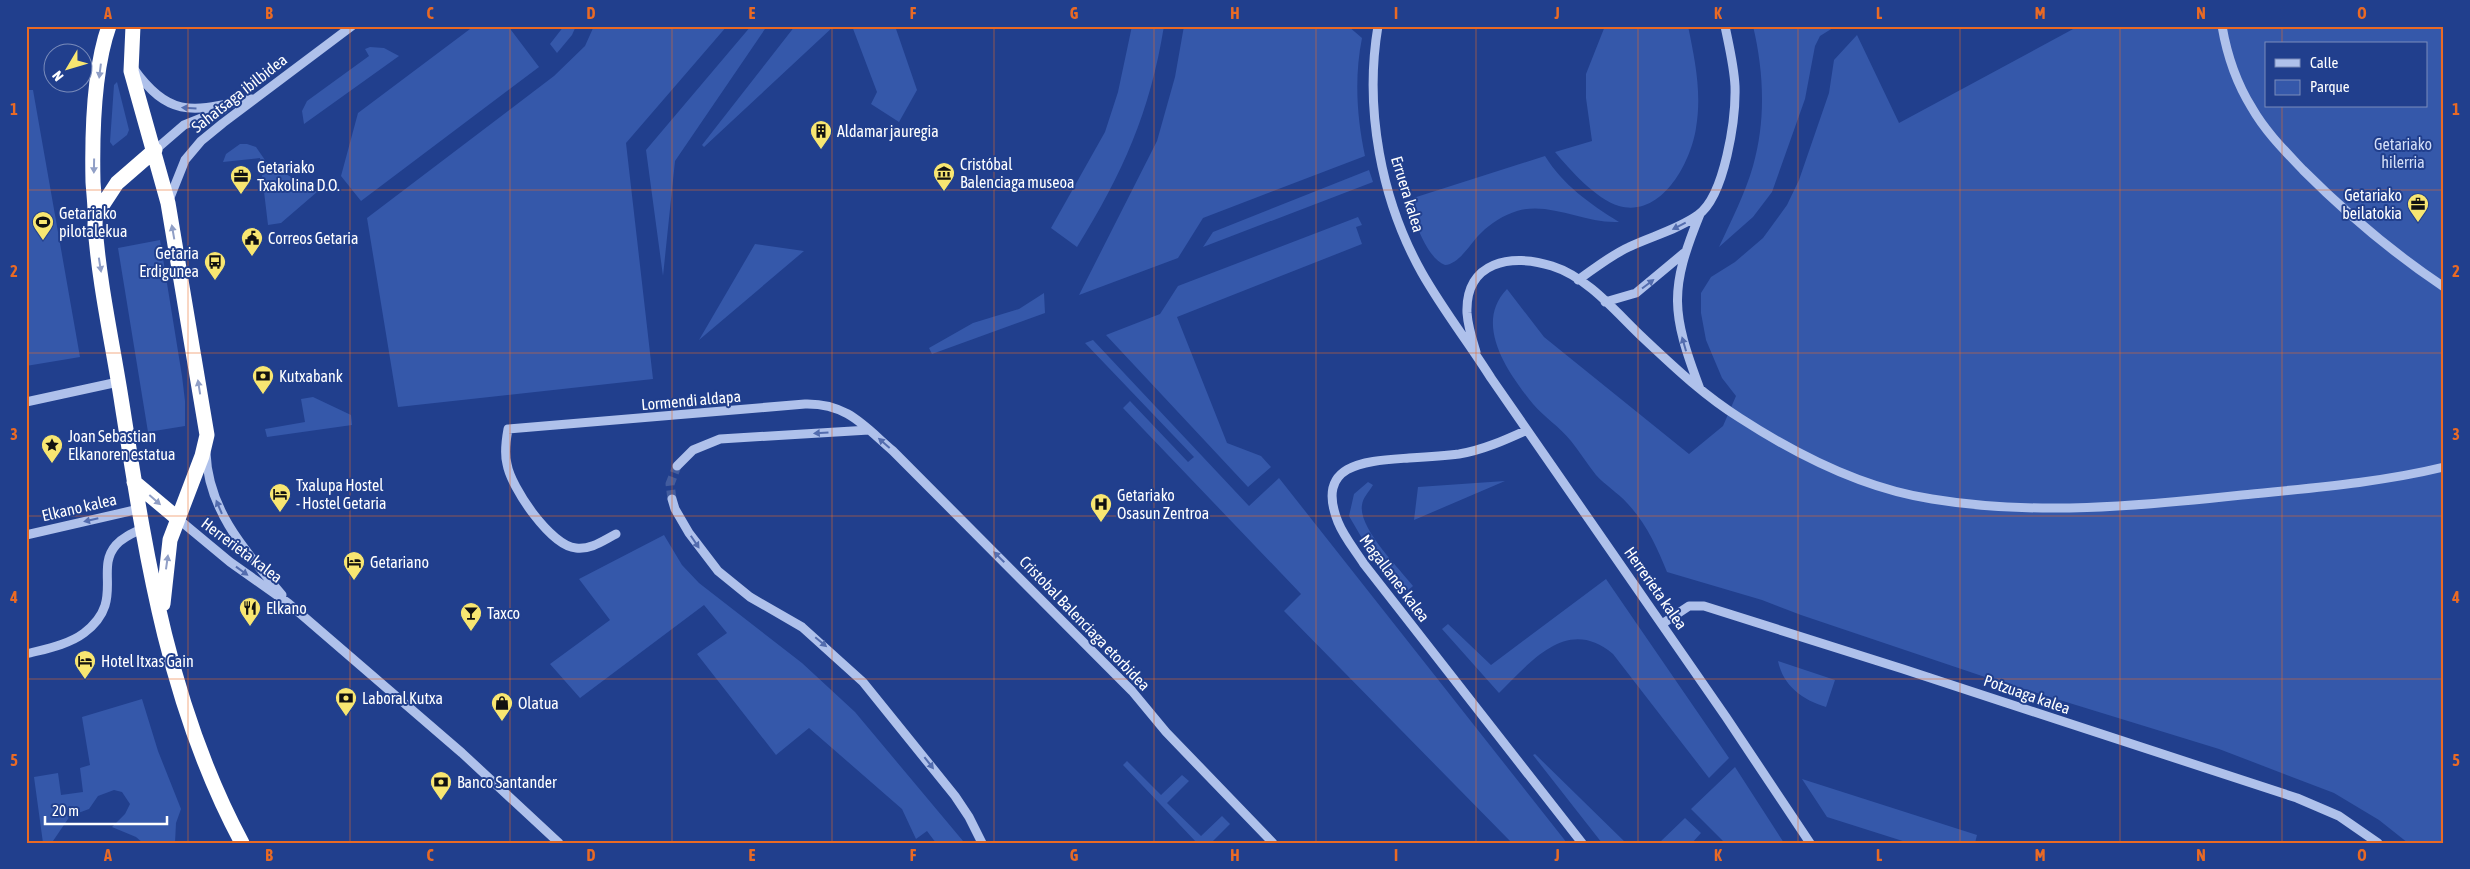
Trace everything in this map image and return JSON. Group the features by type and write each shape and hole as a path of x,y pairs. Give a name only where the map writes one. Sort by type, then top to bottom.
{"highway":[{"path":"109,26 101,63 95,117 93,182 96,240 138,508 162,628 176,684 196,741 223,806 242,843"},
{"path":"133,26 130,64 139,106 155,150 168,203 207,435 202,456 170,540 164,579 162,628"},
{"path":"96,216 117,183 155,150"},
{"path":"134,482 177,518"}],"street":[{"name":"Sahatsaga ibilbidea","path":"168,203 180,171 191,152 210,134 255,98 352,26"},
{"name":"Erruera kalea","path":"1378,26 1373,59 1373,103 1376,135 1387,186 1400,226 1418,266 1476,352"},
{"path":"1700,390 1684,345 1677,313 1677,286 1684,252 1700,214 1716,186 1728,149 1735,87 1725,26"},
{"path":"2222,26 2230,60 2243,91 2251,108 2274,139 2317,184 2352,216 2444,287"},
{"path":"130,64 154,94 170,104 180,107 190,109 210,107 255,98"},
{"path":"155,150 184,125 255,98"},
{"path":"1578,280 1623,249 1657,236 1700,214"},
{"path":"1605,302 1636,293 1684,252"},
{"path":"1476,352 1467,312 1468,296 1472,285 1485,270 1503,261 1527,260 1557,268 1578,280 1605,302 1700,390 1762,432 1841,472 1912,495 1968,504 2056,508 2168,502 2383,480 2444,467"},
{"name":"Herrerieta kalea","path":"1476,352 1810,843"},
{"path":"26,402 118,382"},
{"name":"Lormendi aldapa","path":"616,534 584,548 567,546 557,539 536,516 511,477 506,457 508,429 815,404 844,410 869,430"},
{"path":"677,466 693,450 720,439 869,430"},
{"name":"Cristobal Balenciaga etorbidea","path":"869,430 946,504 1123,682 1166,732 1273,843"},
{"name":"Magallanes kalea","path":"1528,430 1472,451 1428,457 1374,460 1351,466 1338,477 1334,486 1334,509 1344,534 1364,564 1582,843"},
{"path":"207,435 206,456 211,485 226,523 248,555 288,603"},
{"path":"672,499 675,509 689,533 718,571 750,597 802,627 864,682 955,796 969,816 982,843"},
{"name":"Elkano kalea","path":"26,535 138,508"},
{"name":"Herrerieta kalea","path":"177,518 230,562 288,603 462,753 559,843"},
{"path":"26,654 73,640 92,626 106,605 111,553 123,539 142,529"},
{"name":"Potzuaga kalea","path":"1662,624 1689,606 1704,606 1903,668 2297,798 2344,820 2378,843"}],"green space":[{"path":"474,26 508,26 539,67 361,201 341,176 358,113"},
{"path":"564,26 576,26 572,35 557,53 550,44"},
{"path":"594,26 727,26 626,143 653,379 398,407 367,218 554,76 585,46"},
{"path":"751,26 767,26 675,161 663,276 646,150"},
{"path":"795,26 834,26 704,147 702,145"},
{"path":"852,26 895,26 917,90 899,122 871,104 877,92"},
{"path":"1132,26 1164,26 1151,86 1121,167 1077,247 1051,228 1105,132 1118,92"},
{"path":"1184,26 1348,26 1362,38 1357,83 1360,127 1365,156 1203,218 1178,258 1079,295 1157,141 1175,77"},
{"path":"1605,26 1688,26 1695,64 1698,89 1698,115 1693,142 1688,156 1681,171 1661,196 1648,204 1634,207 1619,206 1601,197 1576,175 1555,152 1592,141 1586,98 1586,74"},
{"path":"1753,26 1836,26 1820,36 1815,46 1805,99 1772,192 1753,217 1719,247 1750,176 1760,132 1762,114 1761,79"},
{"name":"Getariako hilerria","path":"2075,26 2444,26 2444,843 2408,843 2379,820 2334,793 2219,749 1985,677 1762,600 1667,572 1655,544 1634,511 1596,475 1567,436 1523,392 1505,363 1494,333 1493,317 1497,303 1507,289 1544,337 1689,454 1723,426 1736,396 1722,378 1706,340 1701,313 1701,293 1711,277 1735,262 1763,238 1787,205 1799,180 1829,93 1834,60 1857,35 1899,123 2075,28"},
{"path":"370,47 384,48 399,56 304,124 302,111 307,101 369,56 365,49"},
{"path":"117,82 129,130 127,135 113,146 110,142 114,85"},
{"name":"Getariako pilotalekua","path":"26,90 33,90 80,357 26,366"},
{"path":"240,144 256,147 267,163 317,192 281,223 268,225 260,158 223,162 226,154"},
{"path":"1545,156 1569,185 1619,222 1593,220 1542,209 1517,211 1503,217 1485,229 1456,261 1445,265 1438,261 1426,246 1407,200"},
{"path":"1369,170 1373,182 1203,247 1213,232"},
{"path":"1358,217 1362,225 1356,227 1362,244 1177,317 1227,443 1261,456 1271,467 1248,487 1106,335 1160,314 1178,286"},
{"path":"160,240 182,376 185,426 148,432 118,248"},
{"path":"755,244 804,251 699,340"},
{"path":"1044,293 1045,313 932,354 929,348 973,323 1019,309"},
{"path":"1093,340 1249,506 1279,478 1567,843 1512,843 1284,611 1301,594 1123,408 1130,401 1188,462 1194,457 1085,343"},
{"path":"313,397 351,415 352,425 267,437 265,429 305,422 301,399"},
{"path":"1505,481 1414,520 1418,487"},
{"path":"1368,482 1373,485 1363,502 1362,514 1373,536 1413,586 1405,593 1363,540 1349,516 1354,494"},
{"path":"664,535 682,565 699,583 802,663 855,712 963,841 936,843 927,831 916,839 902,809 809,728 776,755 697,654 727,633 704,605 580,698 550,664 610,620 579,579"},
{"path":"1606,579 1729,758 1709,778 1613,654 1596,643 1580,639 1565,641 1550,648 1523,669 1499,693 1442,629 1448,624 1491,665"},
{"path":"1778,661 1835,680 1826,707 1795,691 1784,678"},
{"path":"142,699 158,751 181,809 176,823 175,843 143,843 136,837 112,827 125,814 130,804 122,792 114,790 98,796 89,809 70,816 53,841 43,843 34,777 58,773 61,795 83,792 80,768 90,765 82,717"},
{"path":"1535,754 1626,843 1602,843 1533,755"},
{"path":"1127,761 1161,795 1182,775 1189,781 1167,803 1201,836 1222,816 1230,824 1211,843 1197,843 1123,765"},
{"path":"1735,767 1784,843 1725,843 1691,809"},
{"path":"1802,779 1977,835 1975,843 1909,843 1827,817"},
{"path":"1685,818 1701,833 1692,843 1659,843"}],"tunnel":[{"path":"672,499 670,484 677,466"}],"place":[{"name":"Aldamar jauregia","path":"821,150"},
{"name":"Cristóbal Balenciaga museoa","path":"944,192"},
{"name":"Getariako Txakolina D.O.","path":"241,195"},
{"name":"Getariako beilatokia","path":"2418,223"},
{"name":"Getariako pilotalekua","path":"43,241"},
{"name":"Correos Getaria","path":"252,257"},
{"name":"Getaria Erdigunea","path":"215,281"},
{"name":"Kutxabank","path":"263,395"},
{"name":"Joan Sebastian Elkanoren estatua","path":"52,464"},
{"name":"Txalupa Hostel - Hostel Getaria","path":"280,513"},
{"name":"Getariako Osasun Zentroa","path":"1101,523"},
{"name":"Getariano","path":"354,581"},
{"name":"Elkano","path":"250,627"},
{"name":"Taxco","path":"471,632"},
{"name":"Hotel Itxas Gain","path":"85,680"},
{"name":"Laboral Kutxa","path":"346,717"},
{"name":"Olatua","path":"502,722"},
{"name":"Banco Santander","path":"441,801"}]}
